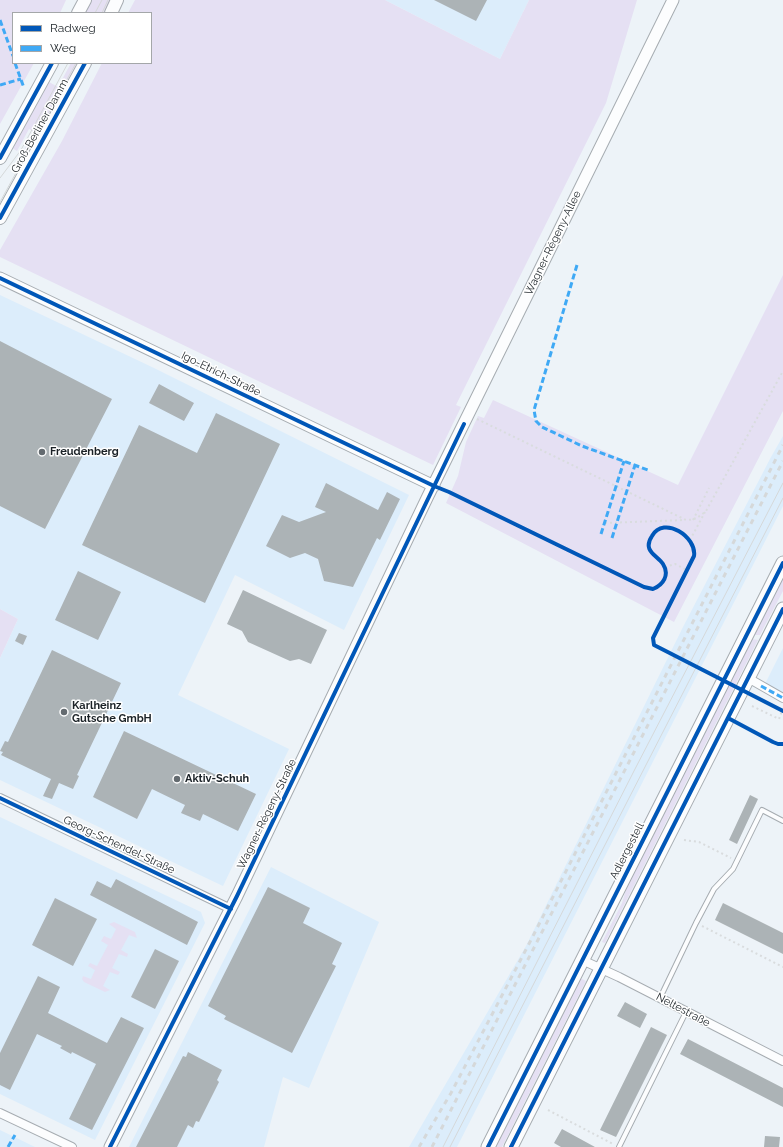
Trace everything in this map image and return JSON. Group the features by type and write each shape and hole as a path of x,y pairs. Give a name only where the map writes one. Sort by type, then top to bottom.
{"main road":[{"path":"79,12 85,0"},
{"path":"111,12 117,0"},
{"name":"Groß-Berliner Damm","path":"0,158 51,64"},
{"name":"Groß-Berliner Damm","path":"0,218 84,64"},
{"name":"Adlergestell","path":"488,1147 783,563"},
{"path":"511,1147 783,610"}],"street":[{"name":"Wagner-Régeny-Allee","path":"434,486 673,0"},
{"name":"Igo-Etrich-Straße","path":"0,278 434,486"},
{"name":"Wagner-Régeny-Straße","path":"110,1147 231,909 434,486"},
{"path":"748,678 783,698"},
{"name":"Georg-Schendel-Straße","path":"0,798 231,909"},
{"name":"Neltestraße","path":"582,960 783,1061"},
{"path":"0,1113 72,1147"}],"lane":[{"path":"660,998 714,889 733,869 762,810 783,821"},
{"path":"619,1147 686,1012"}],"path":[{"path":"690,540 783,371"},
{"path":"468,415 686,520"},
{"path":"692,520 709,488"},
{"path":"605,523 692,520 699,517 706,511"},
{"path":"664,567 675,564 687,570"},
{"path":"752,706 779,719 782,711"},
{"path":"684,840 699,842 737,861"},
{"path":"696,923 783,967"},
{"path":"548,1110 619,1147"}],"shaded area":[{"path":"0,0 66,0 60,12 12,12 12,64 33,64 0,124"},
{"path":"91,0 112,0 106,12 85,12"},
{"path":"135,0 385,0 500,59 529,0 637,0 606,103 456,405 461,407 433,465 0,257 0,250 62,141 101,64 152,64 152,12 129,12"},
{"path":"385,0 529,0 500,59"},
{"path":"70,64 78,64 28,158 22,155 33,131 29,129 17,151 12,148 49,82 58,87"},
{"path":"783,275 783,411 674,622 446,503 458,476 466,442 478,416 484,418 493,400 678,485"},
{"path":"0,295 154,368 409,495 344,630 235,575 178,695 289,749 223,886 0,780 0,658 18,619 0,609"},
{"path":"783,436 783,506 457,1147 409,1147 526,946 683,627"},
{"path":"783,576 783,591 760,635 753,635"},
{"path":"0,609 18,619 0,658"},
{"path":"751,639 758,640 605,943 602,942 622,903 628,883"},
{"path":"783,648 783,694 765,684"},
{"path":"0,817 201,912 205,923 95,1140 0,1094"},
{"path":"271,867 379,922 309,1088 283,1077 264,1147 129,1147"},
{"path":"114,922 135,932 137,938 129,935 121,950 128,954 127,957 119,954 112,968 120,972 118,975 110,972 103,986 110,990 105,992 84,982 82,979 83,976 91,979 95,970 88,966 90,963 97,966 108,945 101,941 104,936 111,939 116,929 109,924"},
{"path":"580,978 586,981 502,1147 494,1147"},
{"path":"0,1130 35,1147 0,1147"}],"building":[{"path":"434,0 487,0 476,21"},
{"name":"Freudenberg","path":"0,341 112,399 45,529 0,506"},
{"path":"159,384 194,403 184,421 149,403"},
{"path":"216,413 280,444 205,603 82,545 139,425 197,453"},
{"path":"326,483 378,510 387,492 400,499 380,540 377,538 353,587 324,581 318,559 305,553 290,558 266,546 282,515 299,522 326,512 315,507"},
{"path":"78,571 121,592 98,640 55,620"},
{"path":"243,590 327,630 311,664 299,659 290,661 248,642 242,631 227,624"},
{"path":"19,633 27,636 23,645 15,641"},
{"name":"Karlheinz Gutsche GmbH","path":"52,650 121,683 77,775 79,776 73,789 59,783 52,799 43,796 51,779 1,755 3,752 0,751 5,741 8,742"},
{"name":"Aktiv-Schuh","path":"124,731 256,794 238,831 203,814 200,821 181,813 185,805 152,789 137,819 93,797"},
{"path":"750,795 758,799 737,844 729,840"},
{"path":"116,879 198,922 187,945 90,895 97,881 111,888"},
{"path":"268,887 310,908 303,923 342,943 332,964 336,966 292,1053 224,1019 226,1016 208,1006"},
{"path":"55,898 97,919 73,966 32,945"},
{"path":"723,903 783,933 783,954 715,920"},
{"path":"155,949 179,961 155,1009 131,997"},
{"path":"38,976 60,987 48,1013 107,1043 121,1017 144,1028 92,1130 69,1119 96,1064 72,1052 71,1054 60,1048 62,1046 37,1034 10,1090 0,1085 0,1053"},
{"path":"625,1002 647,1014 640,1028 617,1016"},
{"path":"651,1027 667,1035 616,1137 600,1130"},
{"path":"688,1039 783,1088 783,1107 680,1054"},
{"path":"188,1052 222,1070 217,1080 219,1082 199,1122 196,1121 193,1128 188,1125 177,1147 136,1147 183,1056 186,1057"},
{"path":"562,1129 595,1147 561,1147 554,1143"},
{"path":"765,1136 780,1137 779,1147 764,1147"}],"tram line":[{"path":"96,12 102,0"},
{"path":"102,12 108,0"},
{"path":"0,178 21,150 67,64"},
{"path":"0,202 75,64"},
{"path":"443,1147 635,769 783,483"},
{"path":"450,1147 783,498"}],"railway":[{"path":"419,1147 451,1093 532,938 783,445"},
{"path":"432,1147 783,461"}],"marked path":[{"path":"0,20 12,53"},
{"path":"15,64 24,88"},
{"path":"0,85 21,79"},
{"path":"577,265 534,410 536,421 542,427 582,446 648,470"},
{"path":"601,534 624,461"},
{"path":"612,538 635,465"},
{"path":"761,686 783,698"},
{"path":"8,1147 15,1135"}],"cycle path":[{"path":"0,158 51,64"},
{"path":"0,218 84,64"},
{"path":"0,278 449,492 644,587 653,589 660,585 666,576 663,564 650,549 649,541 652,536 657,530 664,528 671,528 679,531 690,542 694,549 694,556 653,638 654,645 783,711"},
{"path":"110,1147 237,896 464,424"},
{"path":"488,1147 783,563"},
{"path":"511,1147 783,609"},
{"path":"728,718 773,742 783,744"},
{"path":"0,798 231,909"}],"place":[{"name":"Freudenberg","path":"42,452"},
{"name":"Karlheinz Gutsche GmbH","path":"64,712"},
{"name":"Aktiv-Schuh","path":"177,779"}]}
